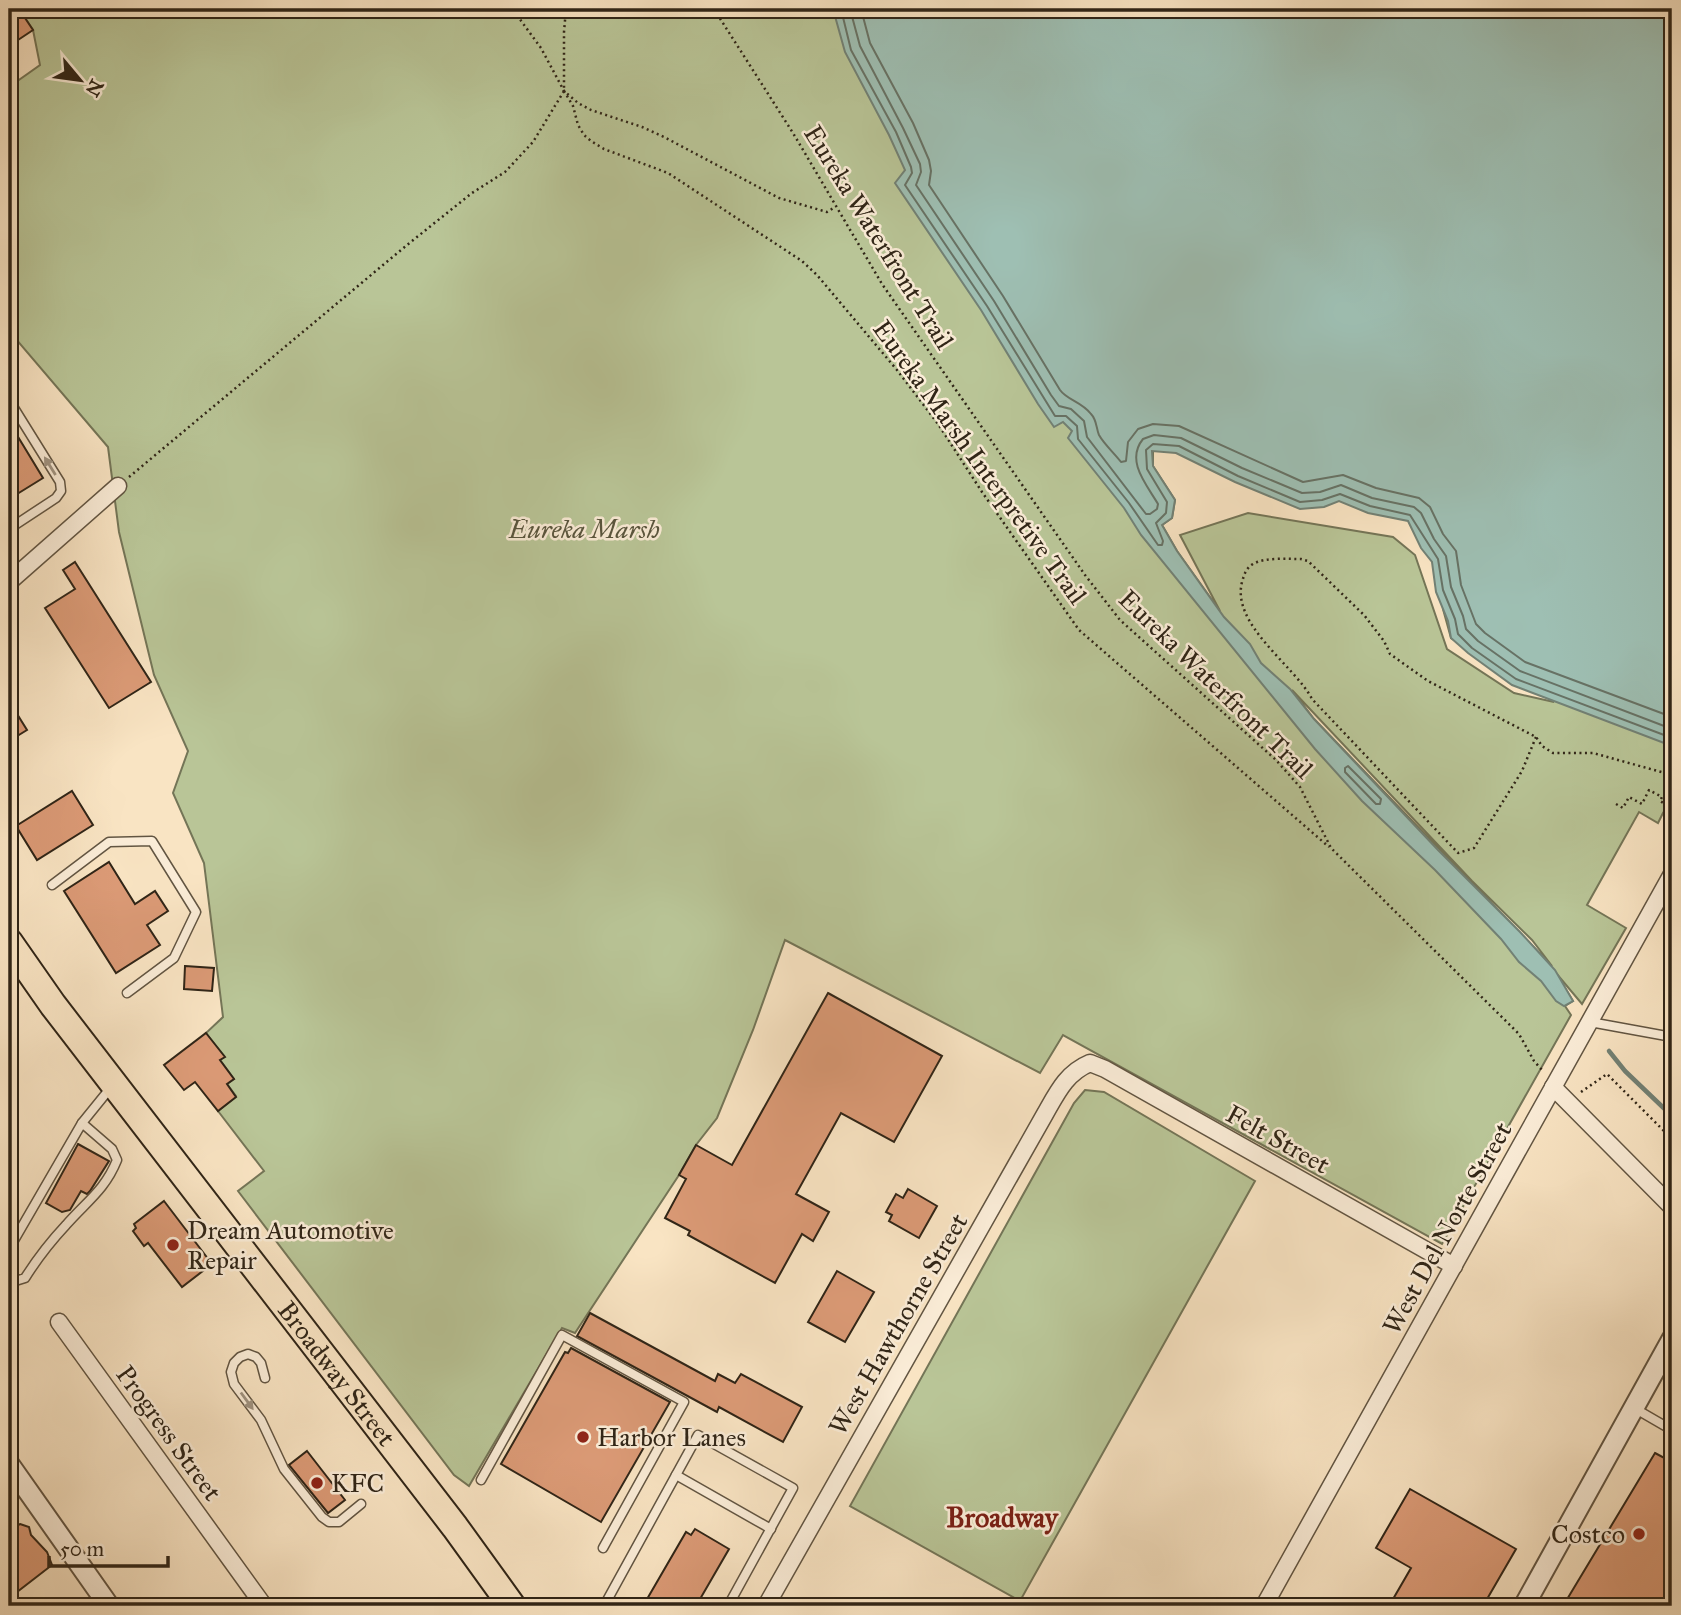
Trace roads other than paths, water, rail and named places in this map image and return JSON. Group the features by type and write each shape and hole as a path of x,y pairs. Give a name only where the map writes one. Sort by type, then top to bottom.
{"highway":[{"name":"Broadway Street","path":"9,942 53,1005 447,1517 512,1606"}],"street":[{"path":"9,582 118,486"},
{"name":"West Del Norte Street","path":"1264,1606 1672,874"},
{"name":"Felt Street","path":"1076,1069 1090,1063 1105,1069 1454,1266"},
{"name":"West Hawthorne Street","path":"766,1606 1049,1106 1076,1069"},
{"path":"1555,1084 1672,1206"},
{"name":"Progress Street","path":"59,1322 264,1606"},
{"path":"1524,1606 1671,1346"},
{"path":"9,1464 109,1606"}],"lane":[{"path":"9,400 60,482 61,491 57,498 9,529"},
{"path":"52,884 109,842 152,841 196,912 174,958 127,993"},
{"path":"1590,1022 1672,1037"},
{"path":"9,1250 82,1123 114,1084"},
{"path":"9,1283 25,1278 36,1260 67,1223 98,1193 112,1172 117,1160 112,1149 82,1123"},
{"path":"481,1480 562,1335 684,1402 603,1548"},
{"path":"265,1378 256,1357 248,1354 234,1363 231,1372 234,1384 261,1420 284,1469 329,1522 339,1522 361,1504"},
{"path":"1634,1408 1672,1430"},
{"path":"604,1606 698,1435 793,1488 728,1606"},
{"path":"677,1475 771,1529"}],"water":[{"path":"833,9 1672,9 1672,746 1512,685 1468,653 1451,638 1448,621 1436,592 1432,562 1421,548 1408,521 1368,513 1339,501 1324,507 1300,509 1235,482 1176,453 1152,451 1153,466 1175,500 1172,518 1162,525 1224,617 1250,644 1261,663 1290,689 1314,719 1555,970 1573,1001 1564,1006 1556,1001 1541,981 1519,962 1501,939 1435,870 1362,801 1315,749 1141,535 1124,508 1068,438 1072,431 1063,422 1054,427 981,310 895,183 905,170 845,52"}],"waterway":[{"path":"1609,1051 1625,1071 1672,1116"}],"place":[{"name":"Dream Automotive Repair","path":"173,1245"},
{"name":"Harbor Lanes","path":"583,1437"},
{"name":"KFC","path":"317,1483"},
{"name":"Costco","path":"1639,1534"}],"district":[{"name":"Broadway","path":"1002,1517"}],"park label":[{"name":"Eureka Marsh","path":"584,529"}]}
